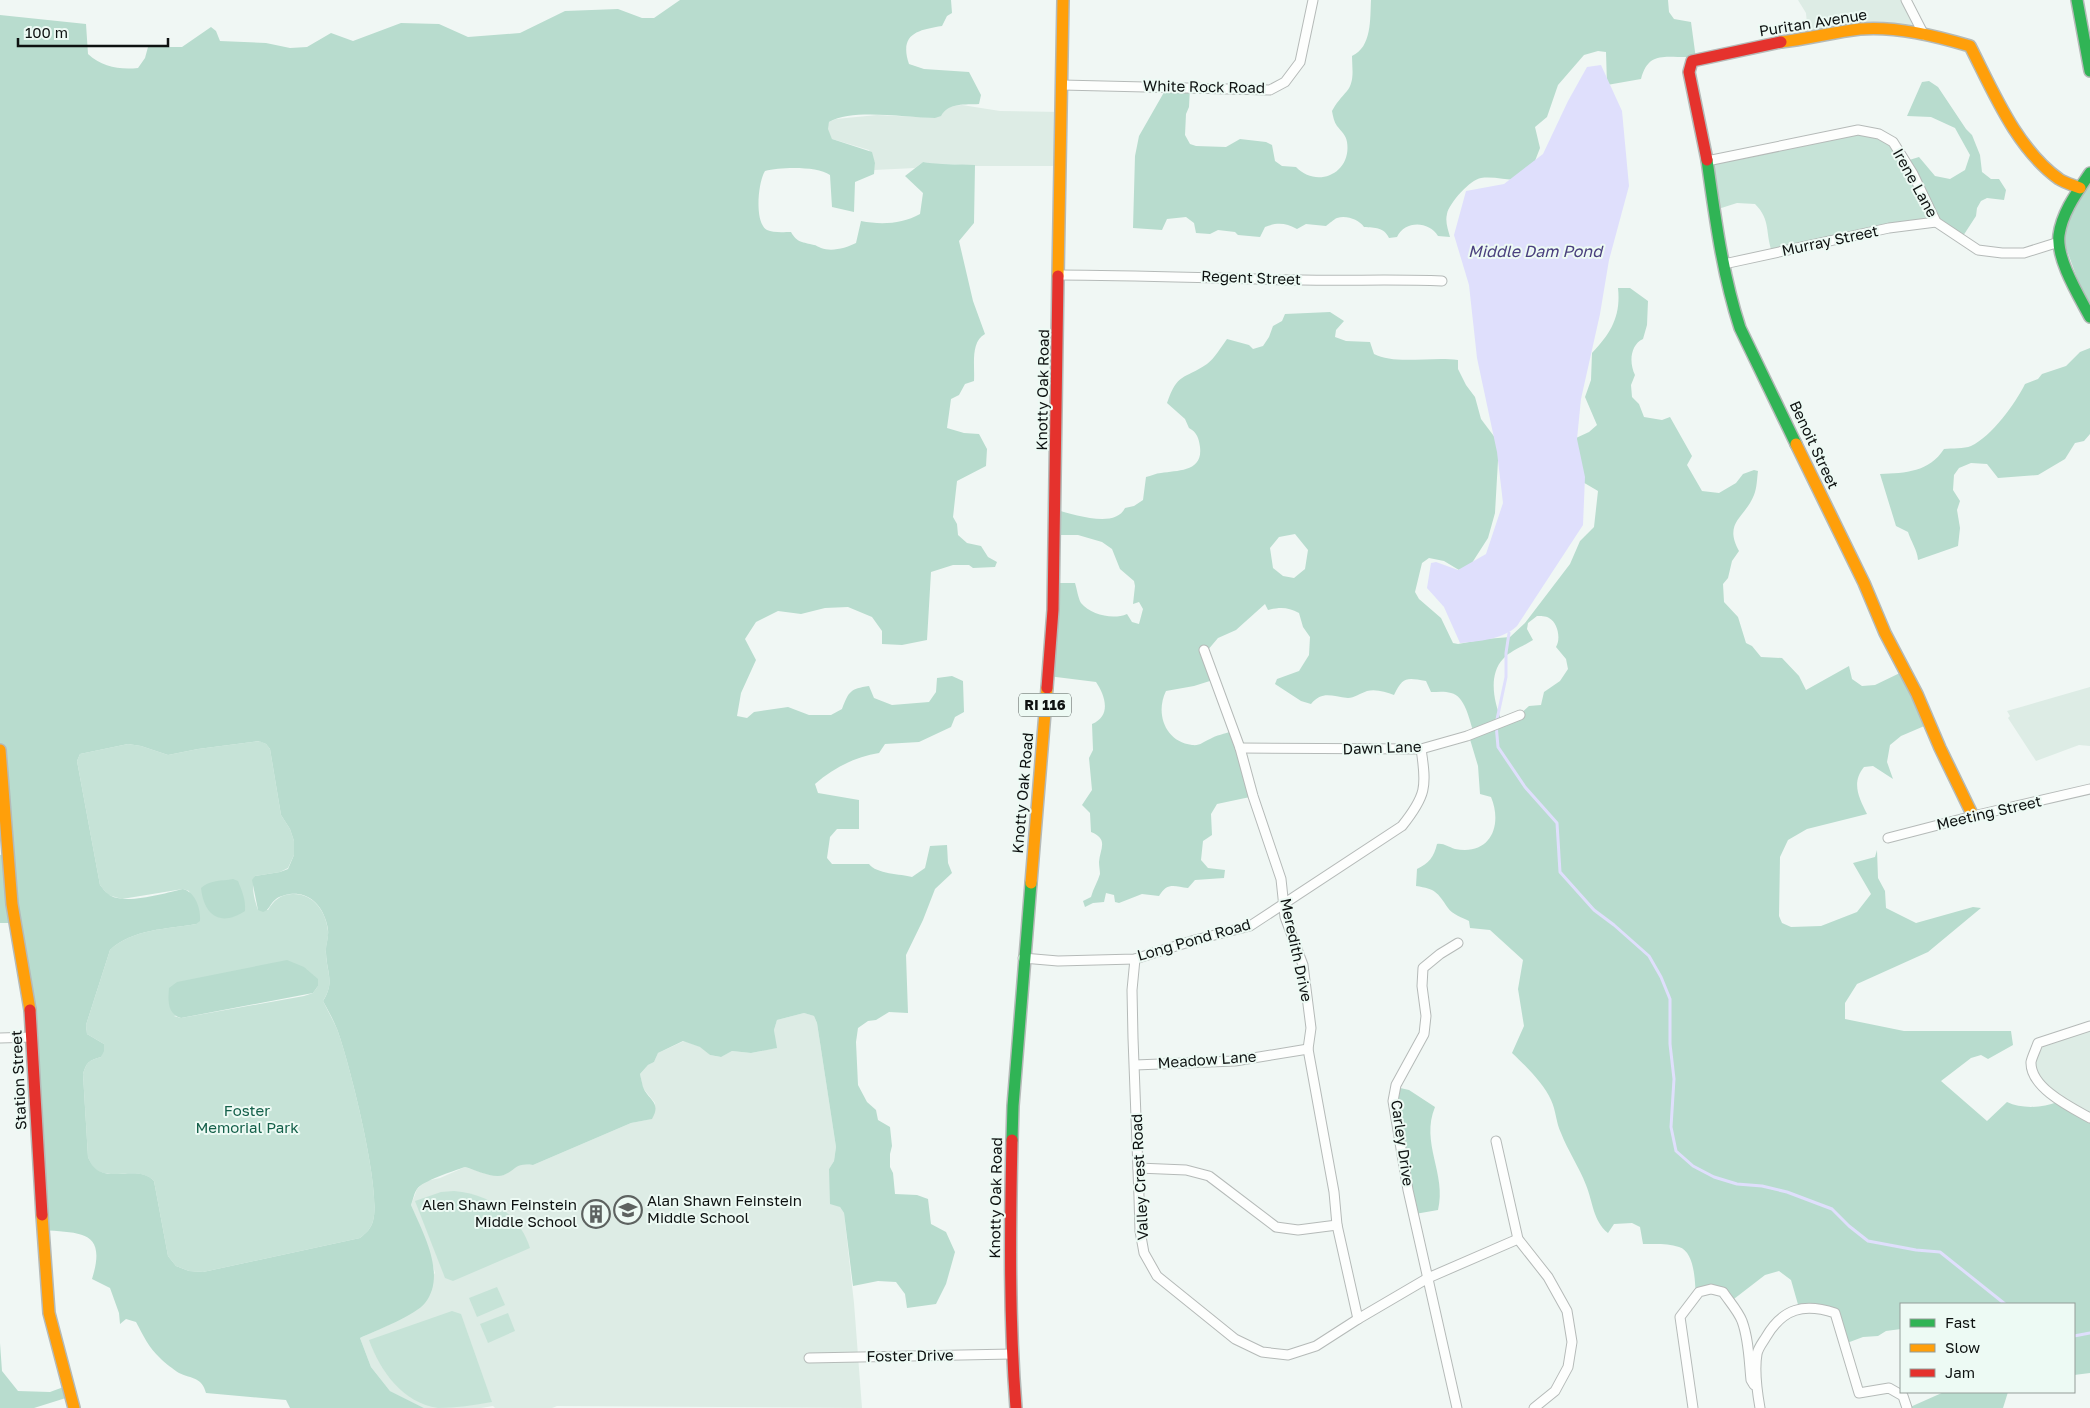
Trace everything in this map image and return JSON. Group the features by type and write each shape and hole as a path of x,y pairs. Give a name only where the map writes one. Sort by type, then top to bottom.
{"street":[{"name":"Knotty Oak Road","path":"1016,1408 1012,1354 1010,1225 1012,1134 1023,958 1053,610 1064,0"},
{"name":"White Rock Road","path":"1062,85 1270,90 1286,82 1300,62 1313,0"},
{"path":"1906,0 1924,35"},
{"path":"2077,0 2090,71"},
{"name":"Puritan Avenue","path":"1690,67 1692,62 1725,54 1861,29 1880,29 1944,37 1970,46 2031,154 2057,178 2080,188"},
{"name":"Benoit Street","path":"1690,67 1689,72 1707,161 1714,218 1730,299 1740,328 1864,583 1885,633 1917,694 1940,748 1973,816"},
{"name":"Irene Lane","path":"1707,161 1858,130 1878,134 1893,142 1913,174 1936,222 1978,250 2024,253 2059,242"},
{"path":"2090,173 2064,217 2059,242 2068,272 2090,317"},
{"name":"Murray Street","path":"1724,264 1889,228 1936,222"},
{"name":"Regent Street","path":"1059,275 1442,281"},
{"name":"Meredith Drive","path":"1204,650 1240,748 1281,879 1286,917 1303,965 1311,1028 1308,1049 1334,1192 1337,1225 1358,1319"},
{"name":"Dawn Lane","path":"1240,748 1421,749 1467,736 1520,715"},
{"name":"Long Pond Road","path":"1023,958 1058,961 1135,959 1195,940 1250,926 1402,826 1418,806 1426,778 1421,749"},
{"name":"Station Street","path":"0,750 12,904 31,1019 47,1297 49,1313 74,1408"},
{"name":"Meeting Street","path":"1888,838 2090,789"},
{"name":"Carley Drive","path":"1428,1278 1408,1190 1393,1101 1396,1086 1424,1034 1426,1016 1422,986 1423,968 1458,942"},
{"name":"Valley Crest Road","path":"1135,959 1132,990 1140,1214 1144,1253 1157,1276 1235,1339 1262,1352 1288,1355 1316,1346 1428,1278 1518,1239"},
{"path":"2090,1026 2038,1043 2031,1063 2038,1081 2054,1098 2090,1118"},
{"path":"0,1038 32,1037"},
{"name":"Meadow Lane","path":"1135,1065 1235,1061 1308,1049"},
{"path":"1496,1141 1518,1239 1548,1277 1567,1311 1572,1342 1568,1367 1555,1391 1534,1408"},
{"path":"1138,1168 1186,1170 1209,1176 1276,1227 1298,1230 1337,1225"},
{"path":"1428,1278 1457,1408"},
{"path":"1693,1408 1680,1317 1699,1292 1711,1289 1723,1292 1742,1321 1747,1341 1751,1380 1757,1390"},
{"path":"1760,1408 1757,1390 1757,1353 1774,1324 1796,1310 1816,1307 1835,1313 1858,1393 1889,1388 1903,1396 1907,1408"},
{"name":"Foster Drive","path":"809,1358 1012,1354"}],"shaded area":[{"path":"1798,0 1907,0 1922,28 1808,35 1806,13"},
{"path":"962,105 1000,111 1062,112 1061,166 940,165 923,162 915,168 874,170 875,163 869,150 832,139 827,129 829,122 836,119 877,115 935,118 945,109"},
{"path":"2090,687 2090,746 2079,745 2036,761 2008,718 2010,716 2007,711"},
{"name":"Alan Shawn Feinstein Middle School","path":"804,1013 814,1016 817,1023 836,1147 834,1161 829,1169 840,1207 844,1213 854,1303 862,1408 557,1406 552,1408 495,1408 493,1406 481,1408 424,1408 390,1391 371,1367 360,1338 395,1322 435,1273 427,1244 411,1205 417,1189 426,1181 440,1178 465,1167 490,1175 504,1175 516,1166 524,1164 533,1165 631,1123 651,1119 655,1103 643,1088 640,1074 648,1065 654,1062 658,1053 684,1041 701,1047 710,1055 720,1057 732,1051 751,1053 776,1048 774,1030 777,1020"},
{"path":"2090,1026 2090,1118 2057,1100 2034,1068 2035,1047"}],"green space":[{"path":"680,0 951,0 952,13 947,16 942,26 925,29 912,35 908,40 906,46 909,64 924,69 969,72 981,95 979,104 953,106 948,108 941,116 935,118 852,115 829,122 828,129 832,139 872,152 875,163 874,174 855,182 854,212 832,207 830,175 817,170 799,168 765,171 759,193 759,211 760,219 767,230 791,232 801,242 830,250 839,249 856,243 861,221 891,223 906,220 920,214 923,193 905,176 923,162 975,165 974,223 959,241 973,301 985,334 980,338 975,348 974,381 965,384 959,395 951,399 947,428 964,433 979,434 987,449 986,466 957,481 953,517 957,524 958,535 967,543 981,546 988,557 997,562 995,567 973,568 969,565 953,565 931,572 927,640 902,645 882,644 882,631 872,617 848,607 825,608 801,614 778,611 756,622 745,639 756,660 741,693 737,716 747,718 754,712 788,707 809,715 831,715 842,709 846,698 851,692 858,688 869,686 874,698 892,705 929,702 936,692 937,678 952,676 963,681 964,712 955,717 951,727 919,742 885,744 879,753 861,757 845,764 815,784 818,793 859,800 859,829 837,829 830,837 827,858 832,864 869,864 883,872 912,877 925,868 930,846 947,845 948,863 952,873 935,889 906,955 908,1013 889,1012 876,1020 868,1021 858,1028 856,1042 858,1085 867,1102 876,1110 878,1120 890,1127 892,1146 890,1167 893,1173 895,1194 917,1195 928,1199 931,1224 946,1232 955,1252 946,1284 936,1304 907,1308 905,1294 896,1282 878,1281 853,1286 844,1213 840,1207 830,1204 829,1169 834,1161 836,1147 817,1023 814,1016 804,1013 777,1020 774,1030 777,1048 751,1053 732,1051 721,1057 710,1055 700,1047 683,1041 658,1053 654,1062 648,1065 640,1074 643,1087 655,1105 656,1109 652,1119 631,1123 533,1165 519,1166 504,1175 490,1175 465,1167 431,1180 417,1189 411,1205 431,1254 434,1280 431,1292 425,1303 413,1313 360,1338 371,1367 390,1391 424,1408 290,1408 286,1400 206,1393 199,1381 179,1373 156,1354 146,1341 136,1322 126,1319 120,1324 119,1313 110,1288 92,1279 96,1263 96,1252 93,1243 88,1238 69,1232 43,1230 34,1043 14,923 0,923 0,855 7,854 0,752 0,15 86,24 88,54 105,65 125,68 138,68 145,58 148,47 182,47 211,27 216,31 220,41 266,43 290,48 307,47 331,33 353,41 401,23 439,24 468,37 520,33 565,11 618,9 642,18 654,18","holes":["259,741 266,744 270,749 281,815 290,829 294,841 294,855 288,869 255,876 252,880 258,910 265,911 281,896 298,894 304,895 315,902 325,918 328,930 326,950 329,988 323,1001 335,1025 342,1045 363,1126 373,1183 375,1205 373,1221 370,1229 360,1238 203,1272 189,1271 176,1266 168,1256 154,1181 137,1173 110,1174 101,1172 94,1167 88,1157 83,1074 89,1062 101,1057 104,1051 104,1044 87,1034 86,1025 110,950 119,943 139,934 196,924 200,921 199,911 194,897 183,889 155,896 124,899 108,894 100,885 77,761 80,754 128,744 141,746 168,755"]},
{"path":"1371,0 1668,0 1669,12 1674,19 1691,22 1696,59 1691,60 1687,57 1658,58 1648,64 1641,79 1607,85 1606,52 1598,51 1584,55 1558,85 1547,117 1535,127 1540,148 1528,179 1481,178 1472,182 1456,198 1447,214 1446,220 1450,237 1438,236 1429,227 1417,224 1401,231 1397,237 1389,238 1382,230 1364,227 1356,220 1345,217 1336,219 1326,226 1306,224 1297,229 1285,224 1274,224 1265,227 1260,237 1238,235 1235,232 1218,230 1210,234 1196,233 1194,223 1186,217 1167,219 1162,230 1133,228 1135,156 1139,136 1167,87 1190,87 1185,135 1190,144 1226,147 1240,139 1266,142 1272,145 1275,161 1282,166 1296,167 1304,174 1314,177 1323,177 1339,169 1347,153 1347,142 1335,123 1332,111 1350,87 1352,56 1359,52 1367,39"},
{"path":"1929,81 1938,87 1972,135 1980,155 1982,172 1991,179 1999,179 2006,190 2004,200 1987,198 1981,201 1977,208 1976,216 1963,236 1935,220 1906,161 1919,157 1935,176 1950,179 1965,170 1970,155 1955,128 1931,117 1907,116 1922,82"},
{"path":"1846,131 1889,138 1935,220 1772,252 1766,221 1755,204 1737,203 1715,210 1709,160"},
{"path":"2090,174 2090,314 2061,234"},
{"path":"1618,288 1630,288 1648,301 1647,325 1643,339 1635,345 1631,360 1635,375 1631,385 1632,397 1639,404 1644,417 1662,420 1670,417 1692,456 1687,465 1702,491 1719,493 1736,483 1743,474 1754,470 1758,471 1754,495 1734,527 1733,533 1739,551 1732,561 1728,578 1723,584 1724,602 1738,617 1746,643 1752,646 1761,657 1782,658 1799,676 1806,690 1849,666 1852,679 1862,686 1875,685 1904,671 1929,724 1901,736 1890,745 1887,762 1893,779 1873,766 1864,767 1860,773 1857,785 1859,796 1867,814 1807,829 1788,840 1780,857 1779,916 1782,923 1791,927 1821,926 1857,912 1871,894 1853,863 1875,857 1877,850 1878,878 1885,891 1886,908 1916,923 1973,907 1981,908 1928,952 1857,984 1845,1003 1845,1019 1904,1031 2011,1031 2013,1045 1988,1059 1981,1055 1971,1058 1941,1081 1987,1121 2007,1102 2019,1106 2032,1107 2045,1106 2057,1102 2090,1118 2090,1373 2075,1375 2075,1303 1900,1303 1900,1329 1886,1331 1878,1336 1863,1337 1847,1343 1834,1312 1799,1308 1791,1280 1779,1271 1765,1275 1730,1302 1721,1294 1705,1293 1696,1300 1694,1270 1689,1255 1685,1250 1670,1245 1643,1244 1640,1227 1632,1223 1614,1224 1608,1233 1596,1217 1583,1178 1559,1129 1553,1104 1548,1094 1534,1075 1512,1053 1524,1026 1518,989 1523,960 1490,930 1470,928 1469,921 1450,910 1435,892 1428,888 1416,886 1417,869 1430,859 1437,844 1455,849 1467,850 1477,848 1491,836 1494,828 1495,818 1491,797 1480,794 1478,766 1469,736 1473,730 1463,703 1460,698 1451,693 1431,692 1426,681 1410,679 1400,684 1394,695 1370,690 1350,698 1328,695 1320,697 1311,704 1301,701 1275,684 1277,679 1299,671 1309,655 1310,637 1303,627 1299,613 1295,611 1284,608 1268,610 1265,604 1236,630 1218,638 1207,651 1213,680 1194,686 1166,691 1163,700 1162,717 1165,725 1175,738 1183,743 1197,745 1215,736 1232,731 1250,797 1217,804 1211,814 1212,835 1203,841 1201,860 1208,868 1225,870 1224,878 1195,880 1188,888 1171,886 1165,889 1159,896 1142,894 1119,903 1115,902 1114,895 1106,893 1104,902 1093,903 1085,907 1083,901 1091,897 1100,874 1099,862 1102,841 1091,832 1090,813 1082,805 1092,790 1089,758 1093,750 1092,724 1102,716 1105,705 1102,693 1096,682 1048,676 1055,583 1075,583 1081,603 1090,611 1102,615 1121,616 1127,614 1132,622 1139,624 1143,609 1139,602 1133,604 1134,581 1120,569 1112,549 1102,542 1078,535 1056,535 1056,510 1083,517 1113,518 1125,508 1134,506 1143,500 1146,477 1157,473 1182,470 1193,465 1198,461 1200,455 1197,436 1189,428 1185,419 1167,403 1178,381 1210,362 1227,339 1249,345 1253,349 1263,346 1273,326 1282,321 1285,314 1330,312 1344,321 1336,330 1335,337 1346,341 1370,342 1374,354 1382,357 1403,360 1458,360 1458,369 1475,397 1481,419 1499,443 1495,513 1488,538 1470,566 1459,570 1444,561 1429,558 1422,563 1415,592 1419,599 1441,618 1453,643 1458,644 1510,637 1525,623 1570,564 1580,541 1594,527 1598,491 1581,481 1576,438 1589,432 1597,425 1585,397 1591,380 1592,353 1613,324 1618,307","holes":["1295,534 1308,550 1305,569 1294,578 1283,576 1273,568 1270,548 1279,537","1537,616 1548,617 1555,624 1558,636 1556,647 1566,659 1568,669 1560,681 1544,692 1541,705 1529,706 1520,714 1501,719 1496,705 1494,689 1495,673 1498,665 1506,656 1533,640 1527,629 1528,623"]},
{"path":"2090,348 2090,434 2084,441 2075,443 2065,459 2038,475 1998,478 1987,464 1971,463 1959,468 1954,475 1953,490 1960,501 1957,510 1960,528 1958,546 1918,560 1908,532 1896,526 1880,474 1916,470 1938,457 1944,449 1971,446 1987,435 2002,419 2025,384 2038,379 2042,374 2066,366 2080,352"},
{"name":"Foster Memorial Park","path":"260,741 270,749 281,815 290,829 294,841 294,855 288,868 280,872 255,876 253,885 254,897 258,910 268,910 281,897 299,894 312,900 317,905 327,924 326,951 329,988 323,1001 337,1029 349,1068 369,1156 375,1205 372,1224 368,1231 360,1238 203,1272 189,1271 176,1266 168,1256 154,1181 137,1173 109,1174 101,1172 93,1167 88,1157 83,1074 89,1062 101,1057 104,1044 87,1034 86,1025 110,950 119,943 139,934 196,924 189,891 183,889 122,899 108,895 100,885 77,761 80,754 128,744 141,746 168,755","holes":["318,986 313,993 181,1018 174,1016"]},
{"path":"233,879 238,881 241,888 245,911 228,918 215,916 206,906 201,888 212,882"},
{"path":"287,960 304,967 318,979 318,986 313,993 181,1018 173,1013 169,1006 169,988 177,982"},
{"path":"1396,1087 1409,1090 1435,1107 1430,1133 1439,1184 1438,1210 1415,1214 1398,1134"},
{"path":"454,1191 479,1196 501,1208 518,1225 530,1248 453,1281 445,1278 415,1201 441,1192"},
{"path":"497,1287 505,1305 477,1317 469,1298"},
{"path":"452,1311 461,1314 492,1402 438,1408 414,1400 394,1384 386,1374 369,1340"},
{"path":"508,1313 515,1331 488,1343 480,1324"},
{"path":"0,1343 2,1371 18,1391 50,1392 69,1385 69,1397 34,1408 0,1408"},
{"path":"1942,1393 2008,1393 2003,1408 1908,1408"}],"water":[{"name":"Middle Dam Pond","path":"1601,65 1622,111 1629,186 1609,260 1600,314 1581,399 1577,439 1585,477 1583,525 1517,626 1497,637 1460,643 1444,607 1427,588 1431,563 1436,562 1458,570 1486,554 1503,503 1497,452 1477,358 1469,285 1454,235 1466,191 1504,184 1543,154 1568,101 1587,67"}],"waterway":[{"path":"1509,633 1506,653 1506,677 1496,724 1498,747 1525,787 1557,823 1560,872 1594,910 1649,956 1661,977 1670,999 1670,1044 1674,1079 1671,1127 1676,1151 1693,1166 1714,1177 1737,1184 1762,1186 1787,1192 1832,1209 1868,1241 1916,1250 1940,1252 2004,1303"},
{"path":"2075,1336 2090,1333"}],"traffic: fast":[{"path":"2077,0 2090,71"},
{"path":"1707,160 1728,286 1740,328 1796,444"},
{"path":"2090,173 2067,210 2059,235 2059,245 2065,266 2090,317"},
{"path":"1012,1140 1013,1106 1031,883"}],"traffic: slow":[{"path":"1058,276 1063,0"},
{"path":"1781,42 1850,30 1874,28 1902,30 1970,46 2007,118 2030,151 2059,179 2080,188"},
{"path":"1796,444 1864,583 1885,633 1917,694 1940,748 1973,816"},
{"path":"1031,883 1047,688"},
{"path":"0,750 12,904 30,1010"},
{"path":"42,1215 49,1313 74,1408"}],"traffic: jam":[{"path":"1707,160 1689,72 1692,61 1781,42"},
{"path":"1047,688 1053,610 1058,276"},
{"path":"30,1010 42,1215"},
{"path":"1012,1140 1011,1274 1016,1408"}],"place":[{"name":"Alan Shawn Feinstein Middle School","path":"628,1210"},
{"name":"Alen Shawn Feinstein Middle School","path":"596,1214"}]}
